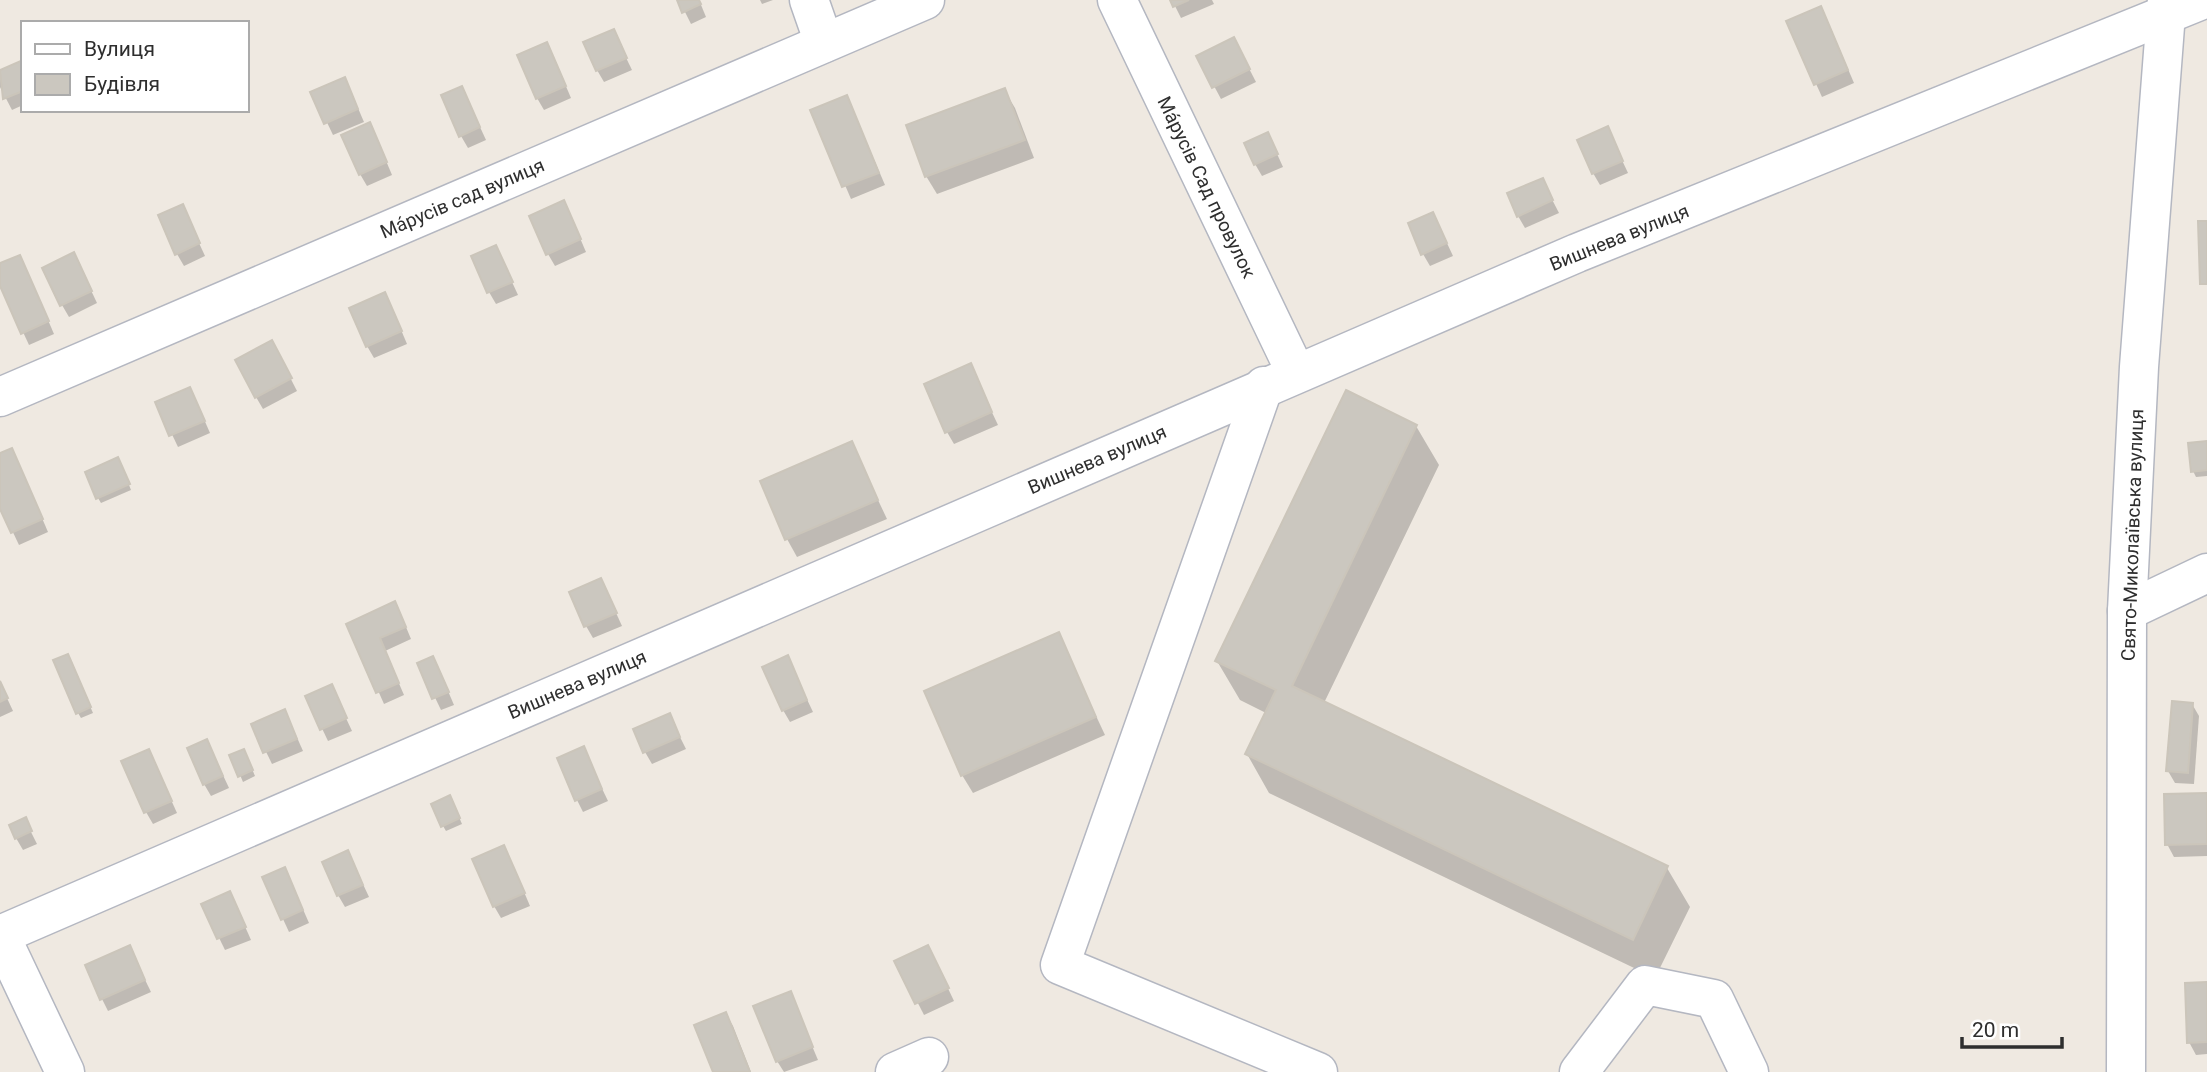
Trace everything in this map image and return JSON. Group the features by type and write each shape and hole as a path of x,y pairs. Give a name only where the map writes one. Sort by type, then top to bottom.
{"street":[{"path":"809,0 824,43"},
{"name":"Мáрусів сад вулиця","path":"0,397 925,0"},
{"name":"Мáрусів Сад провулок","path":"1117,0 1280,380"},
{"name":"Вишнева вулиця","path":"0,935 1577,253 2167,8 2202,0"},
{"name":"Свято-Миколаївська вулиця","path":"2126,1072 2127,611 2139,367 2167,8"},
{"path":"1280,380 1060,965 1318,1072"},
{"path":"2127,611 2207,573"},
{"path":"0,935 65,1072"},
{"path":"1579,1072 1645,985 1714,999 1749,1072"},
{"path":"895,1072 929,1056"}],"building":[{"path":"677,0 699,0 701,4 682,13"},
{"path":"1170,0 1189,0 1173,7"},
{"path":"1821,6 1848,70 1814,85 1786,21"},
{"path":"614,29 627,58 596,71 583,42"},
{"path":"1234,37 1250,69 1212,88 1196,56"},
{"path":"547,42 566,86 536,99 517,55"},
{"path":"21,61 21,92 3,99 0,70"},
{"path":"345,77 358,109 324,124 310,92"},
{"path":"462,86 480,127 459,137 441,95"},
{"path":"1005,88 1025,140 925,177 906,125"},
{"path":"847,95 879,173 842,187 810,110"},
{"path":"370,122 387,162 359,175 341,135"},
{"path":"1608,126 1623,161 1592,174 1577,140"},
{"path":"1268,132 1278,154 1254,165 1244,143"},
{"path":"1543,178 1553,200 1517,217 1507,193"},
{"path":"564,200 581,239 546,255 529,216"},
{"path":"183,204 200,243 175,255 158,215"},
{"path":"1433,212 1447,243 1421,255 1408,223"},
{"path":"2198,221 2207,221 2207,284 2200,284"},
{"path":"496,245 513,282 487,293 471,256"},
{"path":"74,252 92,291 60,306 42,268"},
{"path":"20,255 49,321 21,334 0,286 0,263"},
{"path":"385,292 402,331 366,347 349,308"},
{"path":"272,340 292,378 255,398 235,360"},
{"path":"971,363 992,412 945,433 924,384"},
{"path":"190,387 205,421 169,436 155,402"},
{"path":"1346,390 1417,425 1292,686 1668,866 1633,940 1245,754 1276,690 1215,661"},
{"path":"852,441 878,500 785,540 760,481"},
{"path":"2207,441 2207,470 2191,472 2188,443"},
{"path":"12,448 43,519 11,533 0,509 0,453"},
{"path":"118,457 130,484 96,499 85,472"},
{"path":"601,578 617,613 584,627 569,592"},
{"path":"395,601 406,627 380,638 399,683 376,693 346,624"},
{"path":"1059,632 1096,717 961,776 924,691"},
{"path":"68,654 91,707 76,714 53,660"},
{"path":"788,655 807,700 782,711 762,667"},
{"path":"433,656 449,692 432,699 417,663"},
{"path":"0,681 8,698 0,702"},
{"path":"332,684 347,718 320,730 305,696"},
{"path":"2172,701 2193,703 2188,773 2166,771"},
{"path":"285,709 297,739 263,753 251,724"},
{"path":"670,713 680,737 643,753 633,729"},
{"path":"207,739 223,776 203,785 187,748"},
{"path":"584,746 602,789 575,801 557,758"},
{"path":"149,749 172,801 144,813 121,761"},
{"path":"244,749 253,770 238,777 229,755"},
{"path":"2207,793 2207,844 2165,845 2164,794"},
{"path":"450,795 460,818 441,827 431,804"},
{"path":"26,817 32,831 15,839 9,825"},
{"path":"504,845 525,893 493,907 472,859"},
{"path":"348,850 363,885 337,896 322,862"},
{"path":"285,867 303,910 281,920 262,877"},
{"path":"230,891 246,927 217,939 201,904"},
{"path":"130,945 145,980 100,1000 85,965"},
{"path":"928,945 949,988 915,1004 894,961"},
{"path":"2207,982 2207,1042 2187,1043 2185,983"},
{"path":"791,991 813,1047 776,1062 753,1006"},
{"path":"726,1012 750,1072 713,1072 694,1025"}]}
